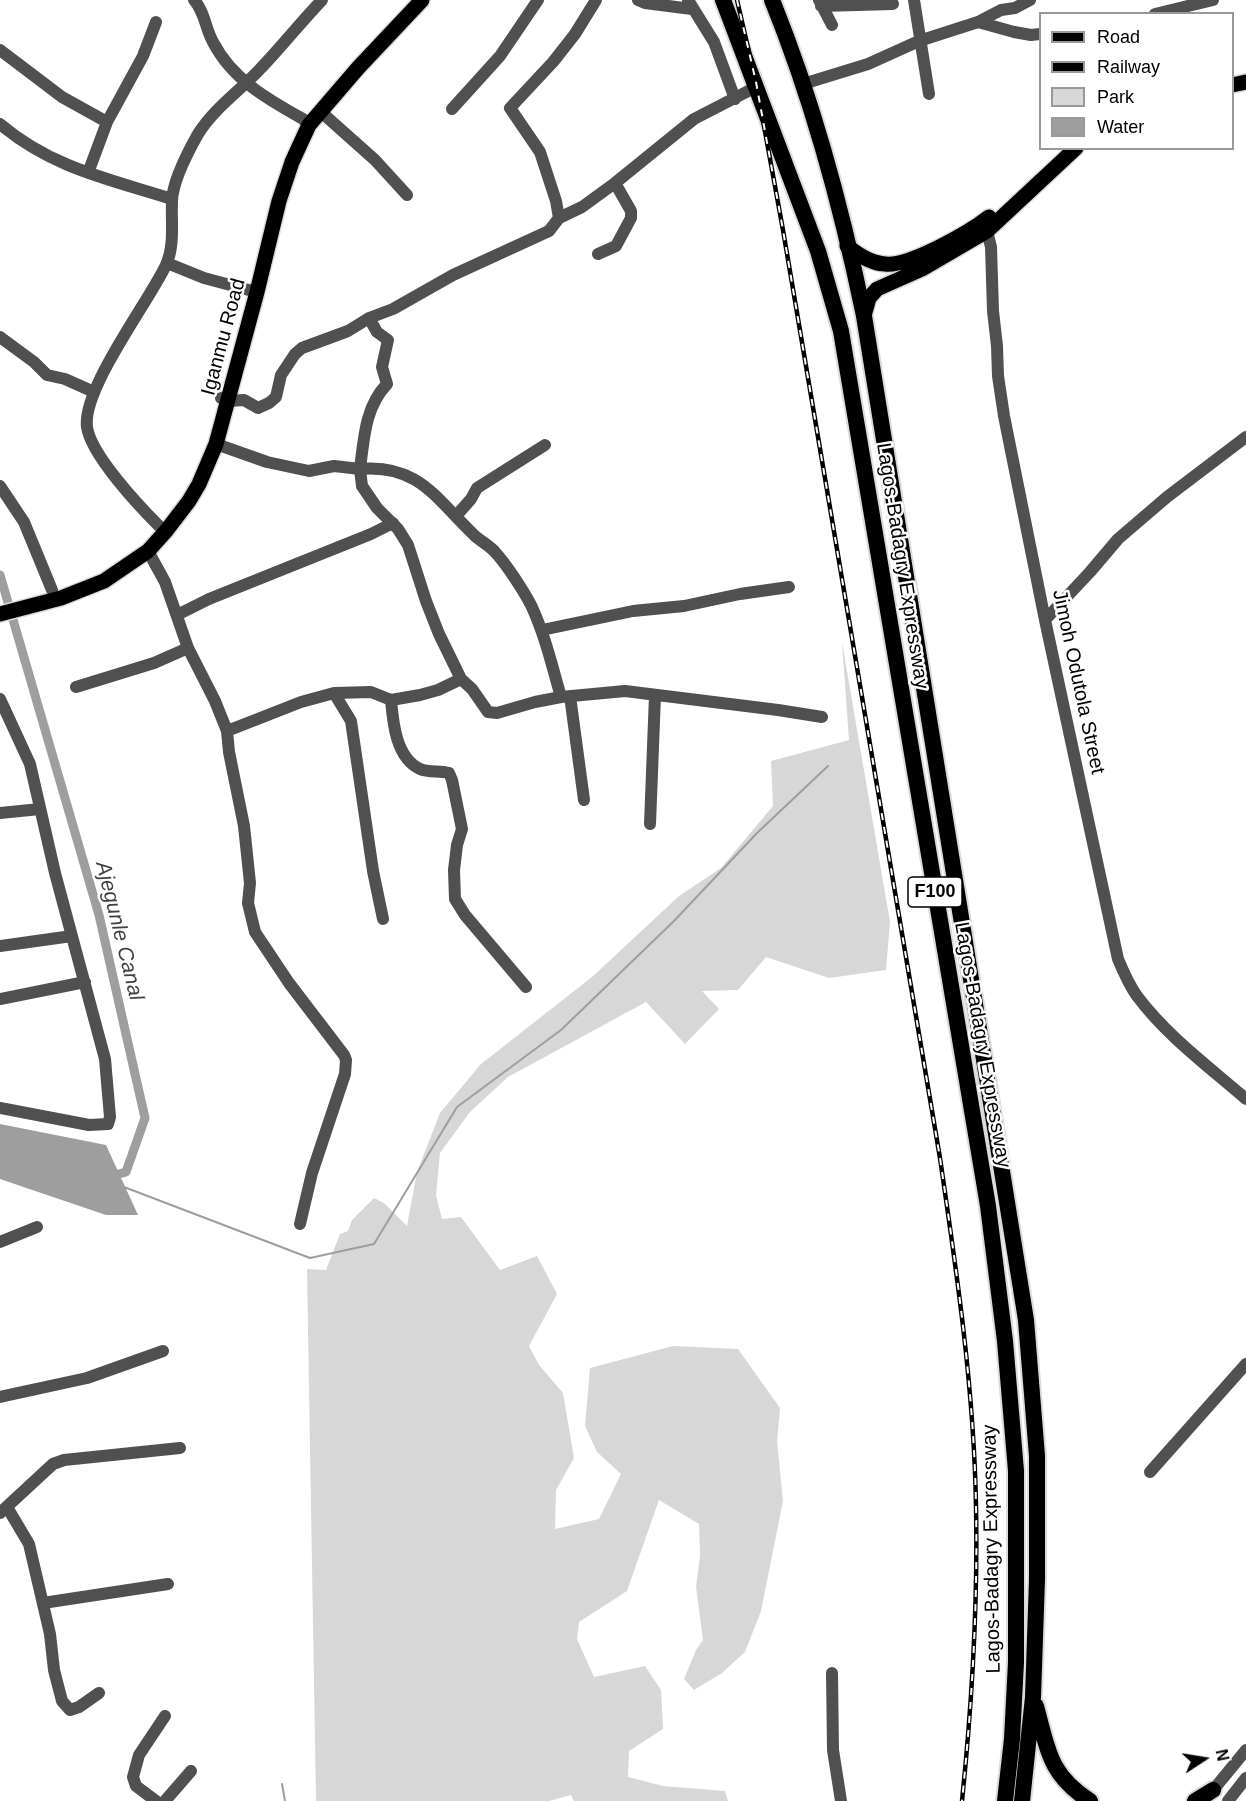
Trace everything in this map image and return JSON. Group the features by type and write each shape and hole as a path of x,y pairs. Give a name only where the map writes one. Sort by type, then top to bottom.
{"highway":[{"name":"Lagos-Badagry Expressway","path":"772,0 817,127 864,316 1026,1320 1037,1456 1037,1580 1033,1697 1022,1801"},
{"name":"Lagos-Badagry Expressway","path":"723,2 818,251 841,331 988,1206 1005,1341 1016,1471 1016,1662 1012,1739 1005,1801"},
{"path":"1033,1697 1049,1755 1060,1776 1090,1801"},
{"path":"1195,1801 1209,1796"}],"main road":[{"name":"Iganmu Road","path":"0,607 46,595 61,598 104,581 148,551 189,501 200,484 216,444 270,198 284,159 306,122 352,62 411,0"},
{"name":"Iganmu Road","path":"0,614 100,573 142,544 159,526 192,480 225,399 258,292 279,201 306,122 320,111 422,0"},
{"name":"Lagos-Badagry Expressway","path":"779,0 786,36"},
{"path":"848,246 859,255 875,262 896,265 926,253 984,227 1063,150"},
{"path":"864,316 869,298 877,289 922,268 984,227 1074,150"}],"street":[{"path":"194,0 199,6 212,41 222,57 246,84 306,122"},
{"path":"159,526 123,488 96,449 87,426 88,410 94,392 167,262 173,224 172,199 187,156 199,133 222,105 246,84 322,0"},
{"path":"452,109 500,56 538,0"},
{"path":"559,218 540,152 510,108 553,62 575,34 596,0"},
{"path":"638,0 645,3 690,5 714,42 735,99"},
{"path":"914,0 929,94"},
{"path":"803,84 868,64 919,41 978,22 1001,10 1015,8 1030,0"},
{"path":"1163,12 1213,0"},
{"path":"832,25 820,3 893,4"},
{"path":"88,173 106,122 143,56 156,22"},
{"path":"978,22 1023,33 1039,34"},
{"path":"0,50 62,97 106,122"},
{"path":"225,399 244,400 258,408 269,403 276,397 281,375 295,354 302,348 348,331 453,275 549,231 559,218 582,207 615,183 694,119 756,87"},
{"path":"320,111 375,160 407,195"},
{"path":"0,124 19,139 56,160 88,173 172,199"},
{"path":"598,254 616,246 631,218 631,210 615,183"},
{"name":"Jimoh Odutola Street","path":"984,227 991,247 998,376 1004,416 1118,959 1137,995 1164,1028 1246,1099"},
{"path":"167,262 204,278 249,290"},
{"path":"369,318 376,332 388,340 382,367 387,384 375,396 368,416 360,469 362,486 408,545 426,602 460,679 472,689 488,712 497,713 535,702 565,697 625,691 822,717"},
{"path":"0,337 34,362 47,375 65,379 94,392"},
{"path":"1045,620 1118,539 1167,497 1246,437"},
{"path":"216,444 267,462 309,471 334,466 360,469 381,467 405,475 436,495 475,537 494,550 530,602 542,630 565,697 584,800"},
{"path":"456,516 471,499 477,488 545,444"},
{"path":"0,486 24,522 46,595"},
{"path":"177,615 209,599 393,523"},
{"path":"148,551 165,582 188,648 227,731 244,826 250,883 248,903 255,932 346,1060 345,1074 312,1173 300,1224"},
{"path":"542,630 633,611 684,606 740,594 789,587"},
{"path":"76,687 153,663 188,648"},
{"path":"227,731 301,702 334,693 371,692 391,700 438,690 460,679"},
{"path":"334,693 351,721 371,861 383,919"},
{"path":"650,824 655,695"},
{"path":"0,699 30,764 105,1059 110,1117 108,1124 89,1125 0,1108"},
{"path":"391,700 394,727 407,759 420,769 449,773 452,780 462,829 457,845 454,870 455,899 465,915 526,987"},
{"path":"0,813 40,809"},
{"path":"0,946 72,936"},
{"path":"0,999 86,982"},
{"path":"0,1242 37,1227"},
{"path":"0,1397 87,1378 164,1351"},
{"path":"1150,1472 1246,1364"},
{"path":"99,1693 79,1707 70,1710 62,1701 54,1670 50,1634 29,1544 4,1510 53,1464 64,1460 180,1448"},
{"path":"43,1603 168,1584"},
{"path":"832,1673 833,1750 841,1801"},
{"path":"156,1801 136,1786 133,1777 139,1755 165,1716"},
{"path":"1209,1796 1246,1750"},
{"path":"165,1801 191,1771"},
{"path":"1228,1801 1246,1778"}],"green space":[{"path":"842,642 890,922 886,970 829,978 766,957 738,990 702,991 719,1009 685,1044 646,1002 508,1077 470,1112 440,1153 436,1195 442,1219 461,1217 500,1270 537,1256 557,1294 529,1346 539,1365 563,1393 574,1458 556,1490 555,1529 599,1519 621,1474 597,1452 585,1426 590,1368 673,1346 738,1349 780,1408 777,1441 783,1501 761,1611 745,1652 722,1673 694,1690 684,1679 696,1650 703,1640 696,1587 700,1556 699,1524 659,1500 627,1591 579,1622 577,1639 594,1677 645,1666 661,1690 663,1729 629,1751 628,1777 663,1786 725,1791 728,1801 574,1801 571,1795 549,1801 316,1801 307,1269 326,1270 340,1234 348,1231 352,1220 374,1198 384,1203 407,1226 417,1172 440,1113 481,1064 592,977 679,896 721,868 773,806 771,761 849,740"}],"water":[{"path":"0,1124 106,1145 138,1215 106,1215 0,1179"}],"waterway":[{"name":"Ajegunle Canal","path":"0,575 99,915 145,1118 126,1172 108,1177"},
{"path":"124,1187 310,1258 374,1244 457,1107 561,1030 674,921 757,833 828,766"},
{"path":"282,1784 285,1801"}],"railway":[{"path":"737,0 756,82 783,230 940,1158 958,1288 972,1419 976,1543 973,1654 962,1801"}]}
